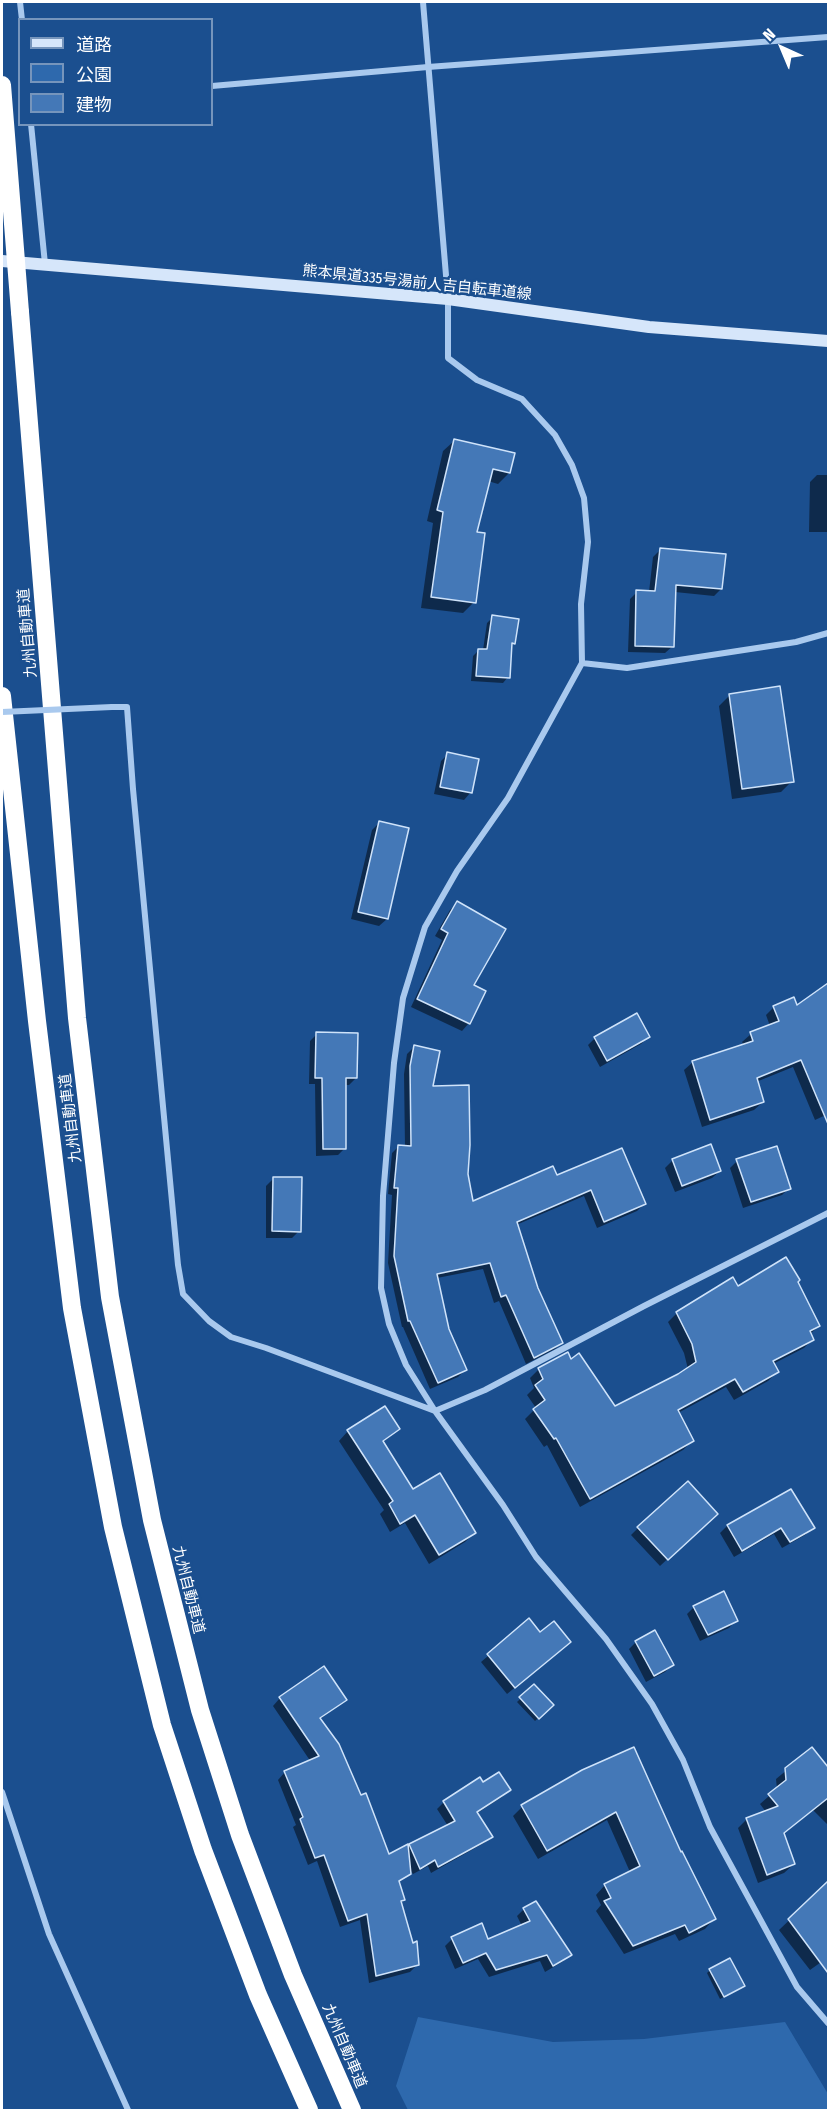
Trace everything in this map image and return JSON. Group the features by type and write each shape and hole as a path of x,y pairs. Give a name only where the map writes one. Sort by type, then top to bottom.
{"highway":[{"name":"九州自動車道","path":"2,85 76,1018 110,1297 152,1520 200,1710 256,1878 293,1975 352,2110"},
{"name":"九州自動車道","path":"2,696 36,1010 72,1308 113,1527 162,1725 204,1850 258,1995 309,2110"}],"main road":[{"name":"熊本県道335号湯前人吉自転車道線","path":"2,261 448,299 649,327 828,342"}],"street":[{"path":"20,2 22,18"},
{"path":"423,2 448,299 448,358 477,380 522,399 555,435 572,465 584,498 588,542 581,604 582,663 508,798 457,871 425,927 403,998 394,1063 383,1196 381,1288 389,1324 406,1365 435,1411 503,1505 536,1557 606,1639 652,1704 683,1760 710,1827 797,1987 828,2023"},
{"path":"213,86 428,67 828,37"},
{"path":"31,126 45,265"},
{"path":"582,663 627,668 796,642 828,633"},
{"path":"2,712 127,707 139,861 178,1265 183,1294 209,1321 231,1337 435,1411 485,1390 828,1213"},
{"path":"2,1792 49,1934 128,2110"}],"green space":[{"path":"418,2017 553,2042 644,2039 785,2022 828,2094 828,2110 408,2110 396,2086"}],"building":[{"path":"454,439 515,453 510,473 493,469 477,532 485,533 476,603 431,597 443,512 437,510"},
{"path":"660,548 726,554 722,589 676,585 674,647 635,646 636,590 655,591"},
{"path":"492,615 519,619 515,644 512,643 510,678 476,676 478,649 487,649"},
{"path":"780,686 794,782 742,789 729,694"},
{"path":"447,752 479,759 472,793 440,787"},
{"path":"379,821 409,828 388,919 358,912"},
{"path":"457,901 506,929 474,985 486,991 470,1024 417,999 448,933 441,929"},
{"path":"828,983 828,1124 801,1060 757,1078 764,1102 710,1120 692,1061 753,1041 750,1032 779,1021 773,1006 794,997 797,1005"},
{"path":"637,1013 650,1037 607,1061 594,1037"},
{"path":"316,1032 358,1033 357,1078 346,1078 346,1149 323,1149 322,1078 315,1078"},
{"path":"414,1045 440,1051 433,1086 469,1085 468,1174 473,1201 553,1166 557,1175 622,1148 646,1204 604,1222 591,1190 517,1222 538,1288 563,1343 534,1358 506,1295 501,1297 490,1263 437,1274 449,1329 467,1370 438,1383 410,1321 408,1321 394,1256 398,1188 394,1188 398,1145 411,1146 410,1066"},
{"path":"711,1144 721,1171 682,1186 672,1159"},
{"path":"777,1146 791,1189 751,1202 736,1159"},
{"path":"273,1177 302,1177 301,1232 272,1231"},
{"path":"786,1257 800,1280 798,1282 820,1326 810,1331 814,1340 773,1361 779,1372 743,1392 735,1379 678,1410 694,1441 590,1499 556,1438 554,1439 533,1409 545,1400 535,1385 543,1379 538,1368 568,1352 571,1359 579,1353 615,1406 678,1374 696,1362 692,1344 676,1312 733,1277 738,1286"},
{"path":"385,1406 400,1429 383,1441 413,1489 440,1473 476,1533 439,1555 415,1515 400,1524 389,1504 393,1501 347,1430"},
{"path":"688,1481 718,1514 668,1560 637,1527"},
{"path":"791,1489 815,1528 790,1542 781,1528 742,1551 727,1525"},
{"path":"724,1591 738,1621 708,1635 693,1606"},
{"path":"529,1618 540,1632 554,1621 571,1642 515,1688 487,1654"},
{"path":"655,1630 674,1665 654,1676 635,1641"},
{"path":"324,1666 347,1700 320,1718 339,1744 361,1795 366,1793 389,1854 408,1844 411,1874 399,1881 405,1900 401,1901 413,1943 417,1941 419,1965 376,1976 367,1914 348,1921 324,1855 315,1858 300,1819 303,1817 284,1771 319,1756 279,1697"},
{"path":"534,1684 554,1705 539,1719 519,1697"},
{"path":"634,1747 681,1852 716,1919 689,1933 685,1925 633,1946 604,1901 611,1898 604,1884 640,1866 616,1812 547,1851 521,1805 582,1770"},
{"path":"812,1747 828,1767 828,1798 784,1833 795,1864 767,1875 746,1818 778,1806 768,1794 786,1780 785,1768"},
{"path":"499,1772 511,1790 477,1812 493,1837 438,1867 435,1860 420,1869 409,1844 455,1821 443,1801 480,1777 483,1782"},
{"path":"828,1881 828,1973 788,1919"},
{"path":"536,1901 572,1955 553,1966 547,1955 496,1970 486,1953 463,1963 451,1937 482,1923 488,1939 530,1921 523,1908"},
{"path":"730,1958 745,1986 724,1997 709,1969"}]}
